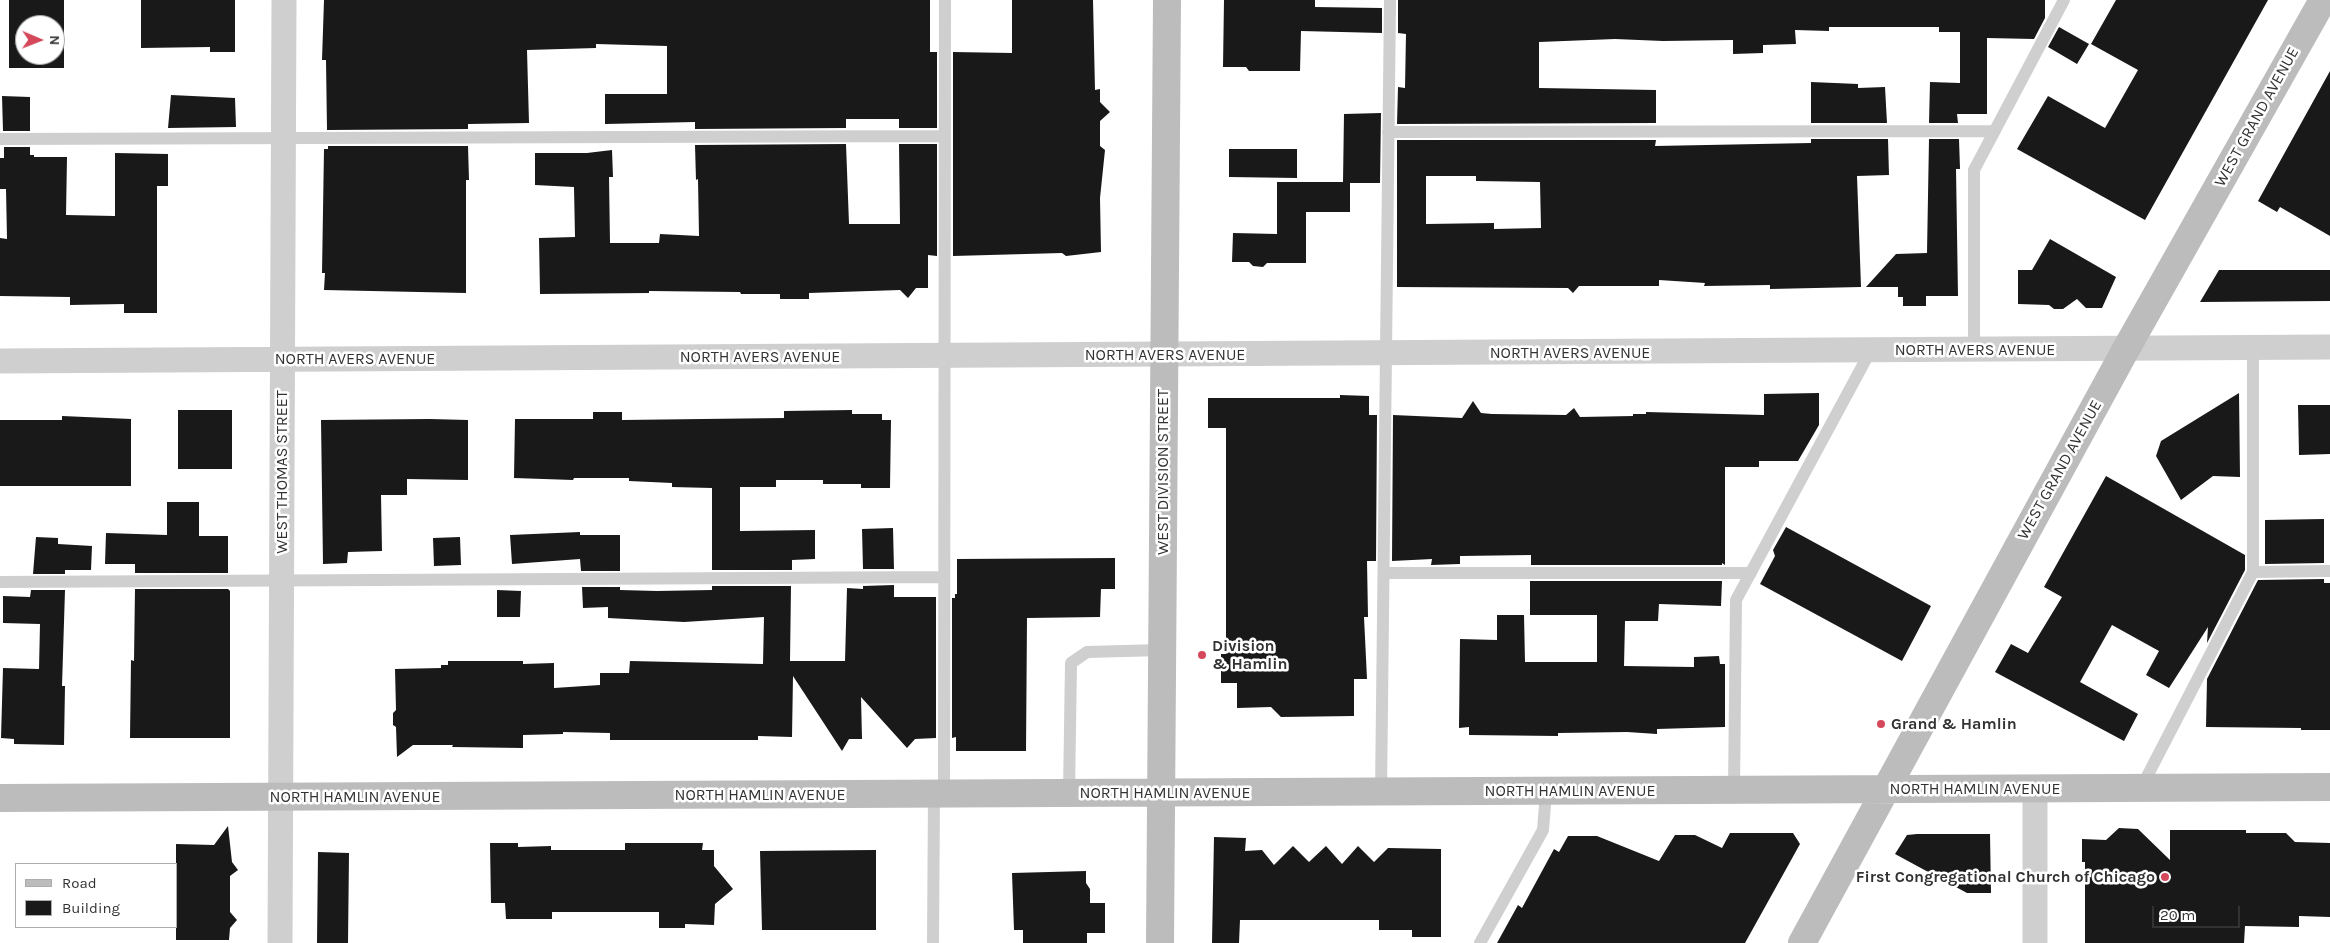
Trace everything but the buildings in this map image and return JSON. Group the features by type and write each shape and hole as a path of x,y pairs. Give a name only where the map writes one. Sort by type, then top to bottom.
{"street":[{"name":"WEST THOMAS STREET","path":"280,943 284,0"},
{"name":"WEST DIVISION STREET","path":"1160,943 1167,0"},
{"name":"WEST GRAND AVENUE","path":"1802,943 2126,349 2322,0"},
{"name":"NORTH AVERS AVENUE","path":"0,361 1164,356 2330,347"},
{"name":"NORTH HAMLIN AVENUE","path":"0,798 2330,788"},
{"path":"2035,789 2035,943"}],"lane":[{"path":"933,943 939,794 944,577 945,0"},
{"path":"1381,792 1390,0"},
{"path":"1974,350 1974,170 2064,0"},
{"path":"1388,132 1994,131"},
{"path":"0,139 944,136"},
{"path":"2141,788 2253,572 2253,348"},
{"path":"1734,790 1736,600 1871,350"},
{"path":"2253,572 2330,571"},
{"path":"1384,573 1751,573"},
{"path":"0,582 944,577"},
{"path":"1069,793 1070,664 1087,652 1162,650"},
{"path":"1480,943 1543,830 1546,792"}],"place":[{"name":"Division & Hamlin","path":"1202,655"},
{"name":"Grand & Hamlin","path":"1881,724"},
{"name":"First Congregational Church of Chicago","path":"2165,877"}]}
